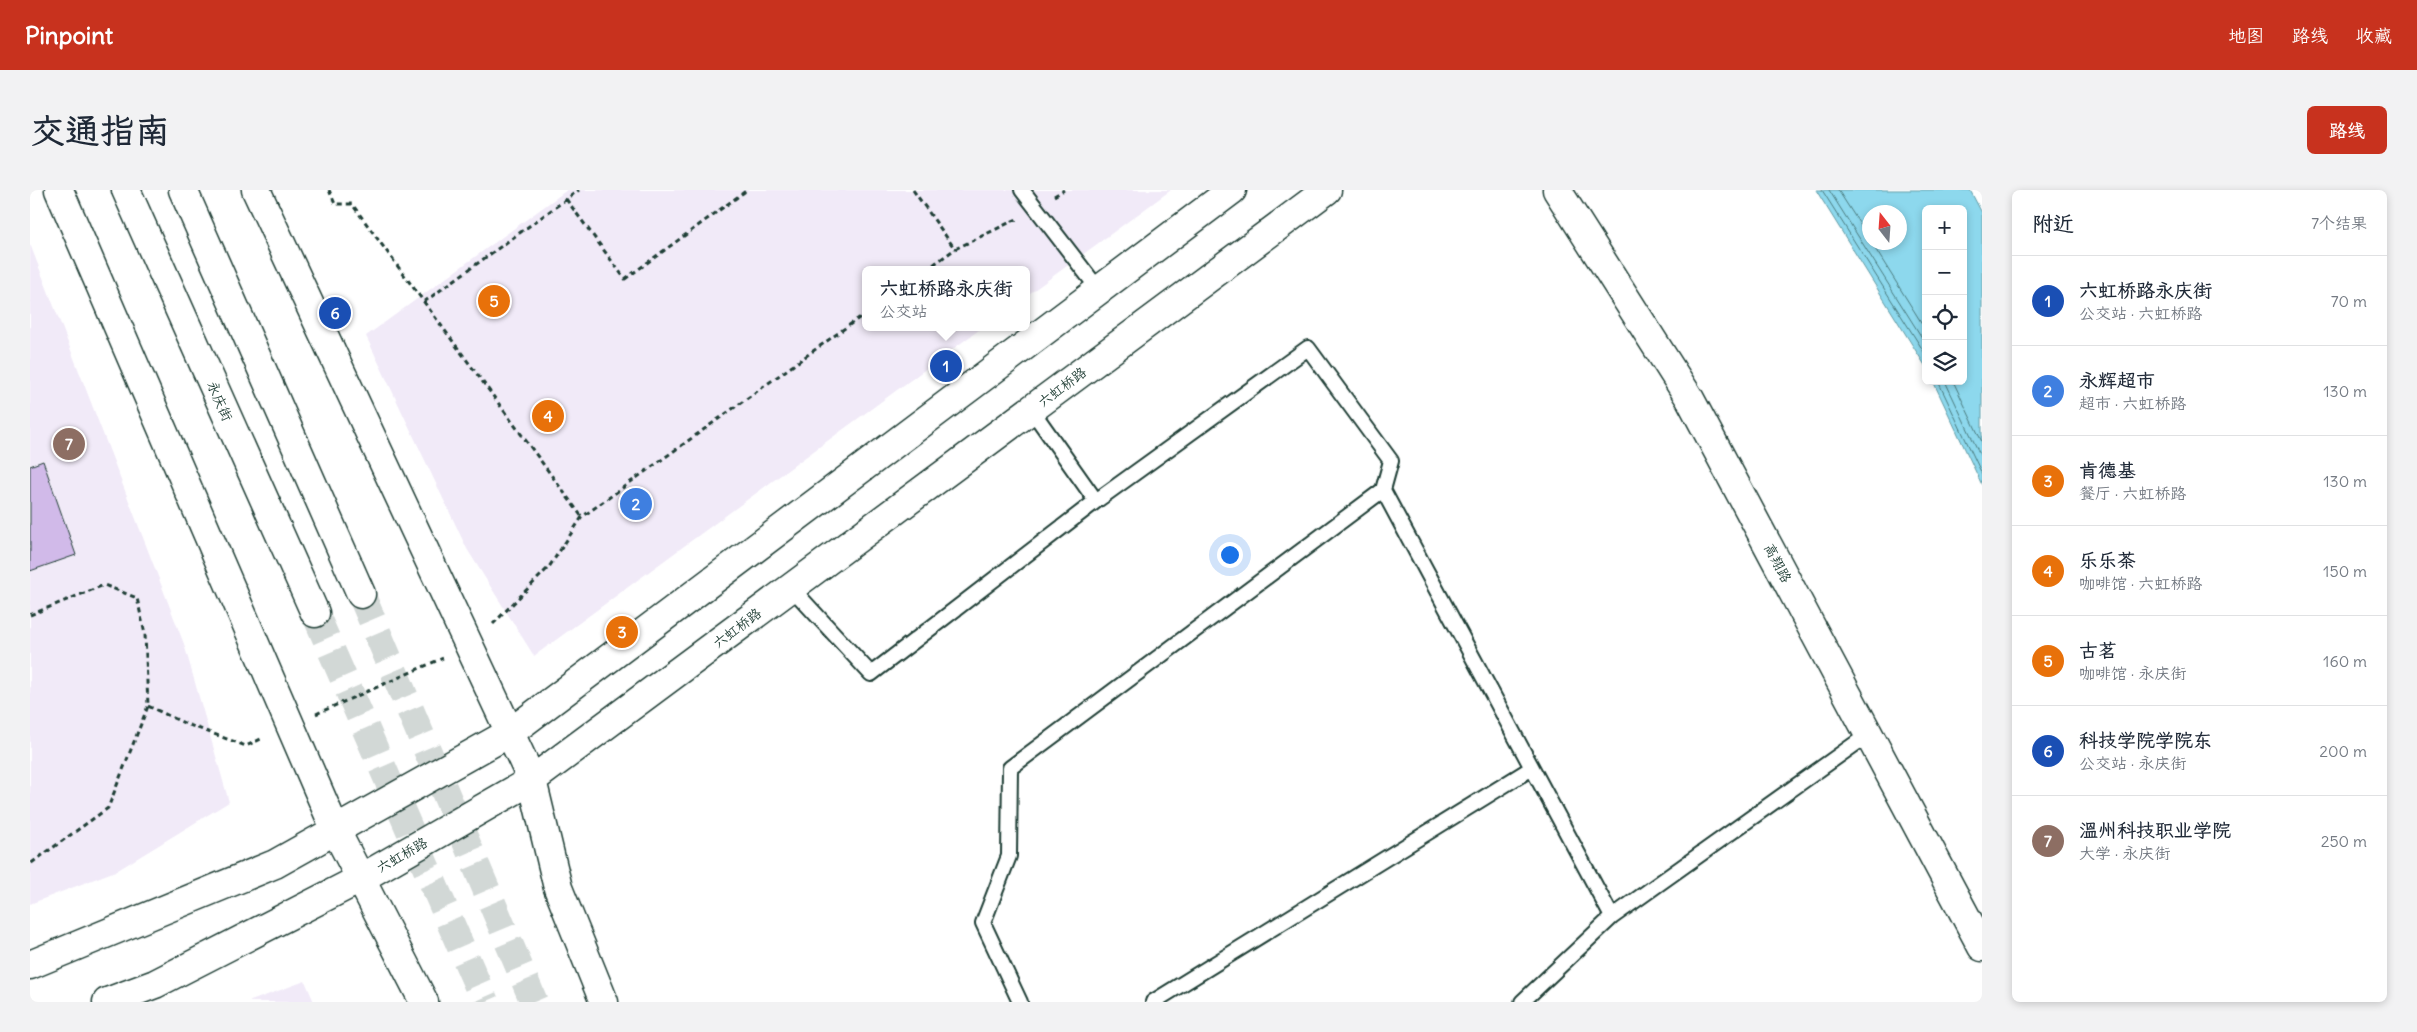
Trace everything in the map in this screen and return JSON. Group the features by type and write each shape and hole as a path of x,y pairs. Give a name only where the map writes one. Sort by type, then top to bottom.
{"main road":[{"path":"59,190 138,368 335,829 424,1002"},
{"name":"永庆街","path":"126,190 315,612"},
{"path":"183,190 361,594"},
{"path":"256,190 471,646 532,780 558,888 604,1002"},
{"path":"30,965 275,864 511,732 1232,190"},
{"name":"六虹桥路","path":"107,1002 155,984 360,879 532,780 1327,190"},
{"name":"高翔路","path":"1557,190 1690,399 1982,947"}],"lane":[{"path":"1022,190 1098,290"},
{"path":"798,595 871,674 1096,501 1308,348 1391,461 1383,490 1010,768 1009,856 983,923 1020,1002"},
{"path":"1032,409 1096,501"},
{"path":"1383,490 1612,917"},
{"path":"1521,1002 1612,917 1869,734"},
{"path":"1153,1002 1532,768"}],"path":[{"path":"329,190 335,204 352,204 582,518"},
{"path":"424,302 579,190"},
{"path":"566,199 625,279 747,190"},
{"path":"913,190 955,249"},
{"path":"932,266 955,249 1006,226 1064,190"},
{"path":"148,706 184,723 246,746 471,646 549,567 582,518 862,316"},
{"path":"30,615 104,585 137,598 145,634 148,706 108,808 30,864"}],"shaded area":[{"path":"567,190 1171,190 1030,293 1030,266 862,266 862,331 978,331 534,656 467,549 366,336"},
{"path":"30,244 184,644 229,802 118,870 30,904"},
{"path":"305,981 314,1002 248,1002"}],"water":[{"path":"1816,190 1970,190 1982,213 1982,485 1935,385 1967,385 1967,205 1922,205 1922,361"}],"building":[{"path":"43,461 76,555 30,571 30,466"}],"tunnel":[{"path":"361,594 534,1002"},
{"path":"315,613 485,1002"}],"place":[{"name":"古茗","path":"494,301"},
{"name":"科技学院学院东","path":"335,313"},
{"name":"六虹桥路永庆街","path":"946,366"},
{"name":"乐乐茶","path":"548,416"},
{"name":"温州科技职业学院","path":"69,444"},
{"name":"永辉超市","path":"636,504"},
{"name":"肯德基","path":"622,632"}]}
